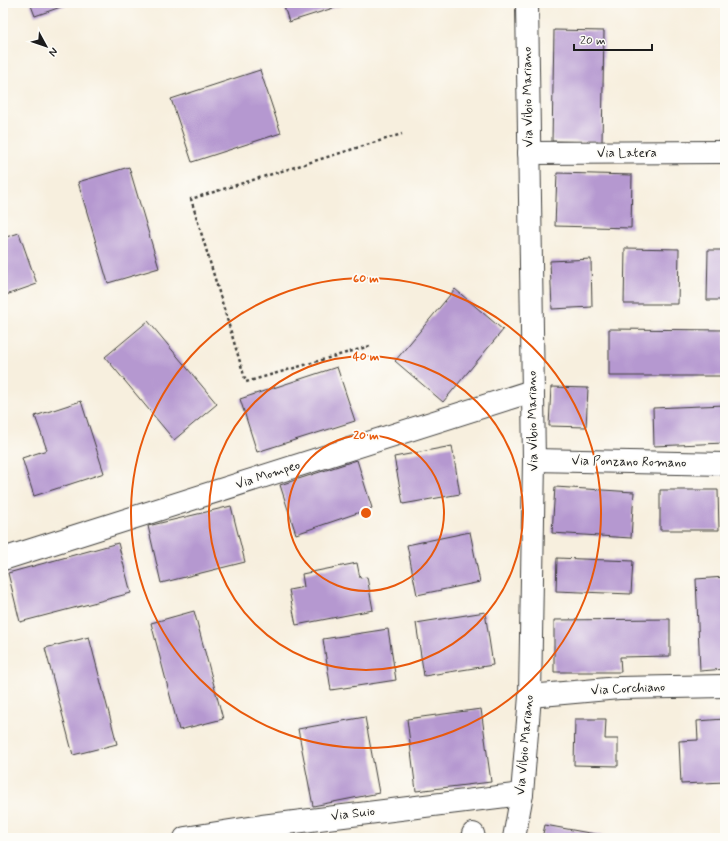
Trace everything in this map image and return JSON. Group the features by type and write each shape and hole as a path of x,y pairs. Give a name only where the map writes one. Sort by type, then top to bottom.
{"street":[{"name":"Via Vibio Mariano","path":"514,838 522,794 530,696 534,460 527,3"},
{"name":"Via Latera","path":"529,153 725,152"},
{"name":"Via Mompeo","path":"3,559 532,392"},
{"name":"Via Ponzano Romano","path":"534,460 725,464"},
{"name":"Via Corchiano","path":"530,696 619,688 725,686"},
{"name":"Via Suio","path":"185,838 262,826 522,794"}],"path":[{"path":"370,346 246,382 191,199 402,134"}],"building":[{"path":"30,3 72,3 35,16"},
{"path":"283,3 349,3 289,22"},
{"path":"554,30 604,31 602,142 552,141"},
{"path":"260,70 281,133 192,162 171,99"},
{"path":"129,167 159,268 108,283 78,182"},
{"path":"557,173 632,175 631,228 555,226"},
{"path":"19,233 37,284 3,296 3,238"},
{"path":"625,248 679,249 678,304 624,304"},
{"path":"708,250 725,250 725,300 707,300"},
{"path":"591,259 592,307 552,309 550,261"},
{"path":"455,289 503,330 443,402 395,361"},
{"path":"148,321 217,404 174,440 105,357"},
{"path":"609,329 725,330 725,376 609,376"},
{"path":"337,367 355,421 257,452 240,399"},
{"path":"551,387 588,388 586,427 549,426"},
{"path":"81,401 104,473 34,496 22,458 47,450 35,416"},
{"path":"725,405 725,443 654,446 653,408"},
{"path":"452,446 460,494 403,504 394,457"},
{"path":"357,460 372,508 296,534 280,485"},
{"path":"555,487 634,492 631,538 552,533"},
{"path":"660,490 718,490 719,530 660,530"},
{"path":"231,506 245,562 161,583 148,526"},
{"path":"470,532 480,582 417,595 407,545"},
{"path":"118,543 131,593 20,622 8,573"},
{"path":"557,558 633,561 631,594 556,591"},
{"path":"357,563 360,578 367,577 373,610 296,625 289,590 304,587 302,574"},
{"path":"725,577 725,669 700,671 696,579"},
{"path":"194,611 223,719 179,730 151,623"},
{"path":"485,612 493,665 424,676 416,623"},
{"path":"670,619 670,656 620,657 621,672 554,672 554,620"},
{"path":"388,629 396,680 331,690 323,639"},
{"path":"89,637 117,744 73,755 45,648"},
{"path":"481,709 491,782 416,791 407,719"},
{"path":"365,717 379,793 313,806 298,729"},
{"path":"575,719 606,719 605,739 618,739 618,766 574,765"},
{"path":"725,719 725,782 681,784 679,741 698,740 697,721"},
{"path":"545,825 606,836 606,838 542,838"}]}
